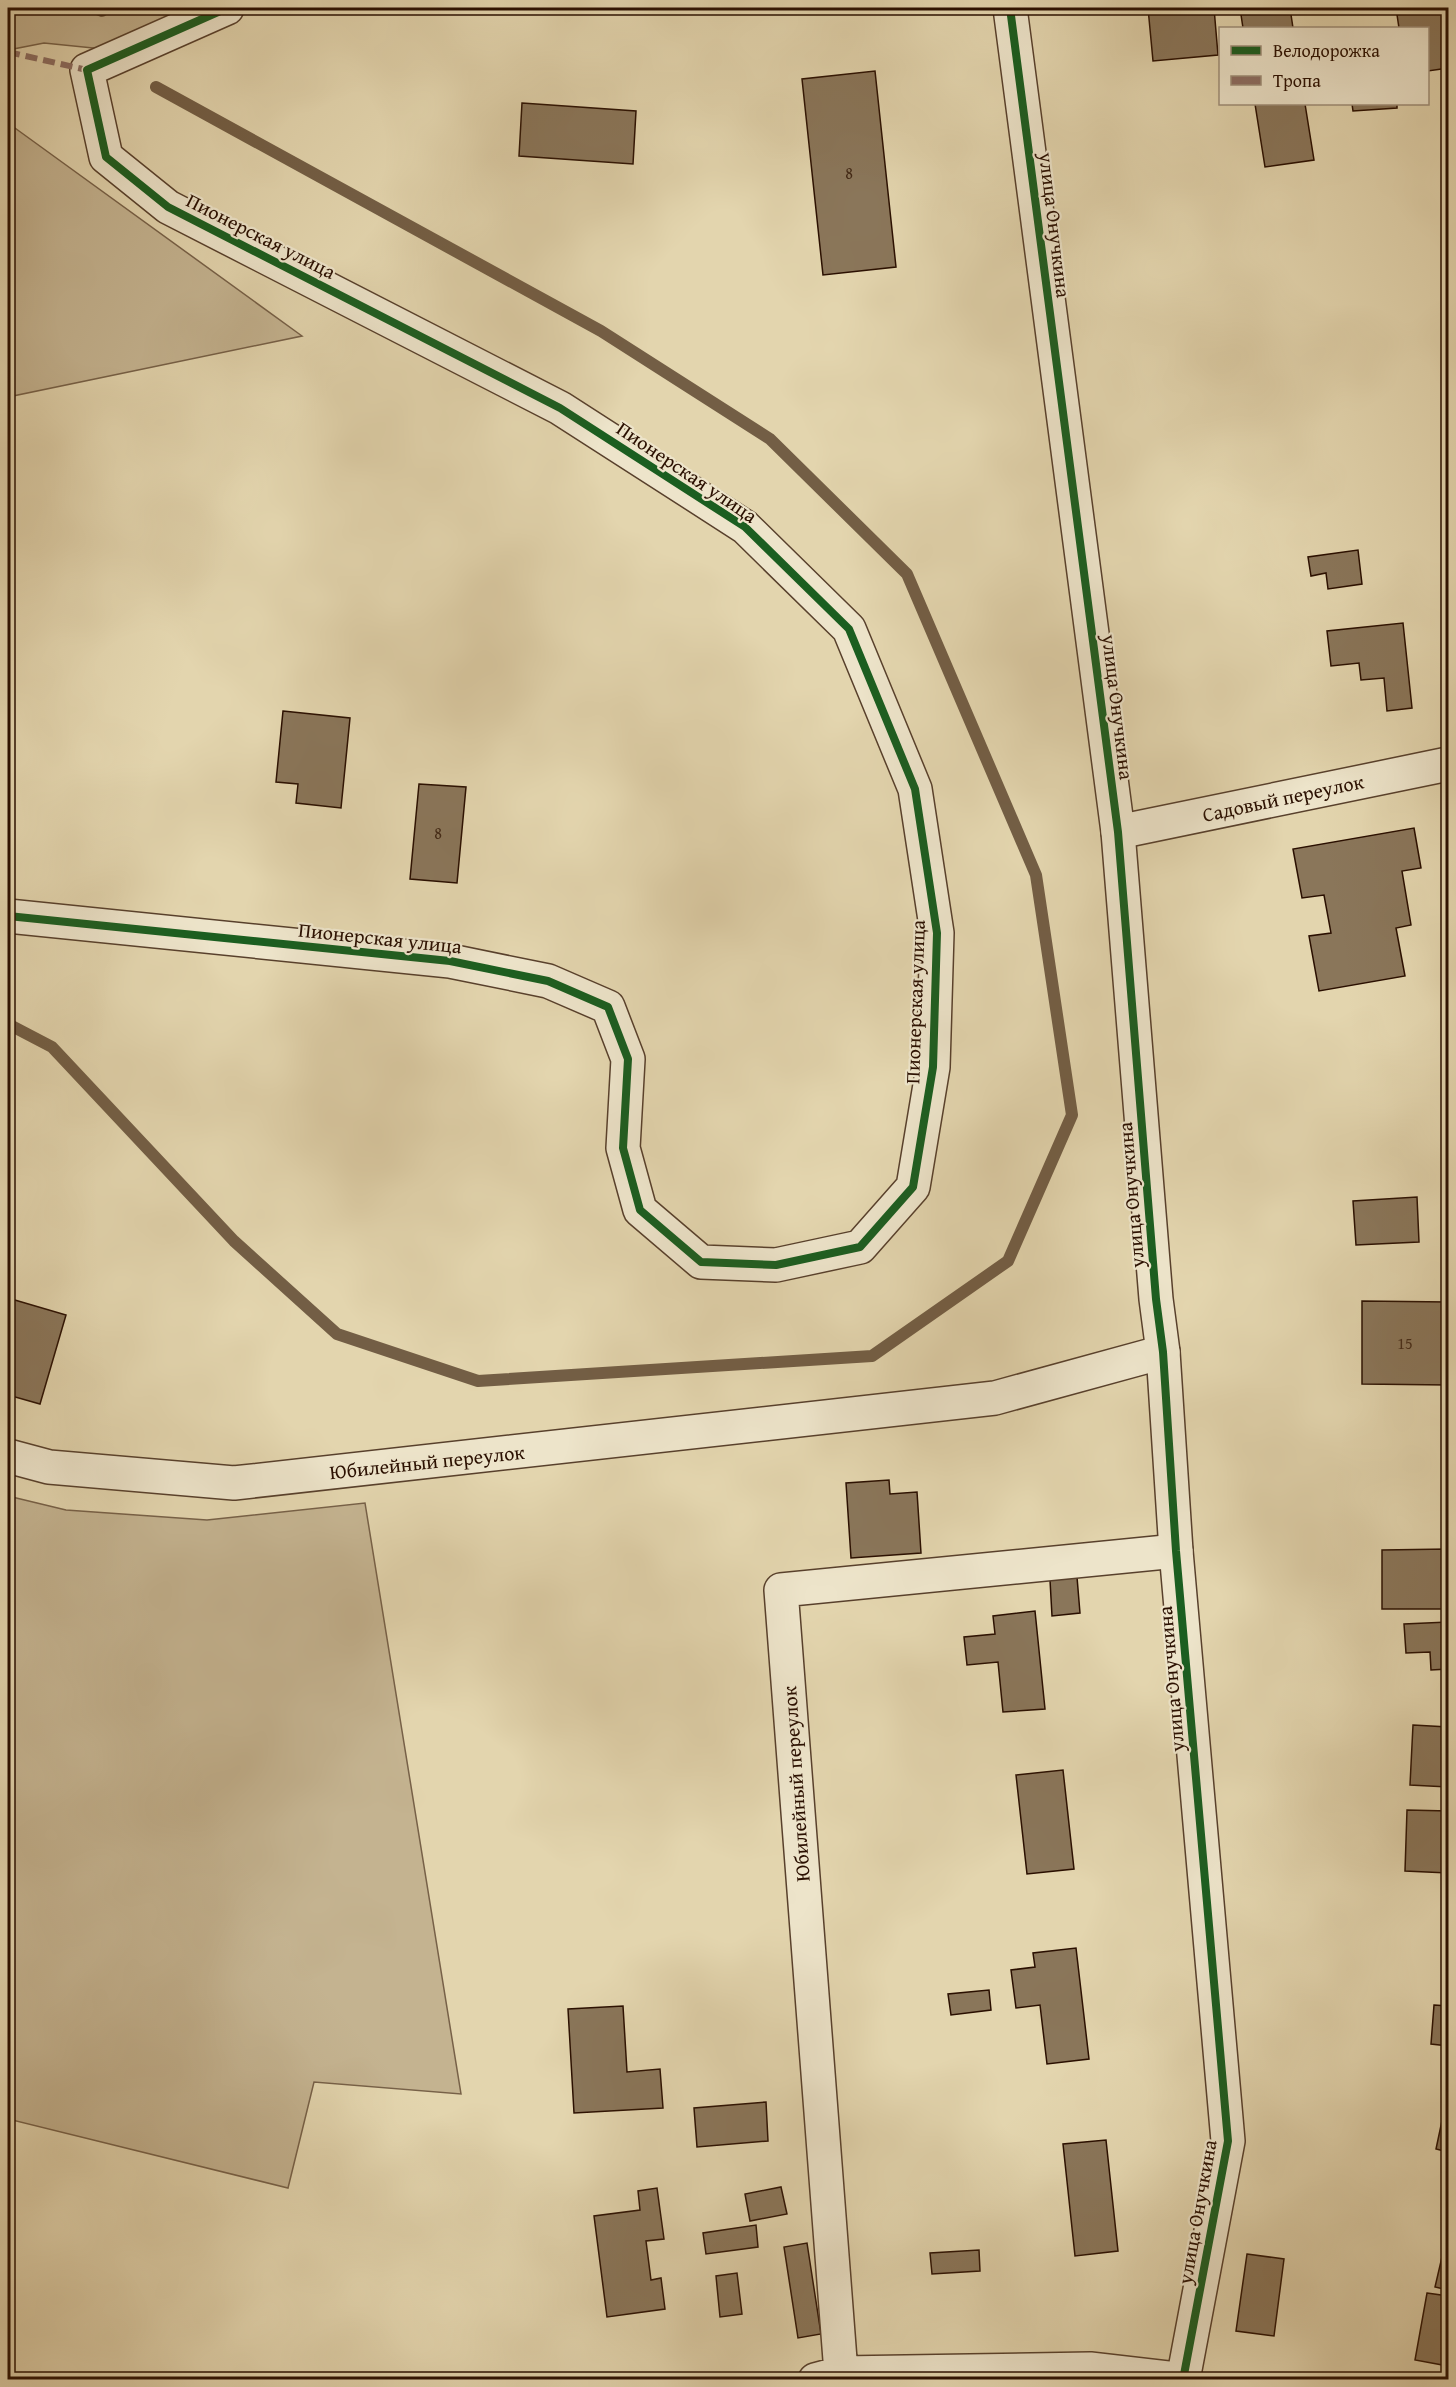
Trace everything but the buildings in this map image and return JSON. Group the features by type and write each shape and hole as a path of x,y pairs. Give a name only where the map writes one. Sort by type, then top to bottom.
{"street":[{"name":"Пионерская улица","path":"8,916 450,961 549,981 608,1007 628,1059 623,1148 640,1210 701,1262 777,1265 860,1246 913,1187 933,1066 937,933 915,789 849,628 745,527 560,408 168,207 106,157 87,70 227,8"},
{"name":"улица Онучкина","path":"1010,8 1118,832 1155,1287 1163,1352 1176,1551 1227,2141 1184,2379"},
{"name":"Садовый переулок","path":"1118,832 1449,764"},
{"name":"Юбилейный переулок","path":"8,1456 49,1467 234,1483 995,1398 1163,1352"},
{"name":"Юбилейный переулок","path":"828,2376 781,1590 1176,1551"},
{"path":"828,2376 1090,2369 1184,2379"}],"shaded area":[{"path":"8,8 205,8 103,49 44,43 8,50"},
{"path":"8,123 302,336 8,397"},
{"path":"8,1496 66,1510 207,1520 365,1503 461,2094 314,2082 288,2188 8,2119"}],"waterway":[{"path":"95,8 102,11"},
{"path":"8,1024 52,1047 234,1241 337,1334 478,1381 872,1356 1008,1261 1072,1115 1036,875 907,574 770,439 601,331 156,87"}],"marked path":[{"path":"8,52 87,70"}],"cycle path":[{"path":"8,916 450,961 548,981 608,1007 628,1059 623,1148 640,1210 701,1262 776,1265 860,1247 913,1187 933,1067 937,933 915,789 849,629 745,527 560,408 168,207 106,157 87,70 227,8"},
{"path":"1010,8 1118,832 1156,1299 1163,1352 1176,1551 1228,2141 1183,2380"}]}
